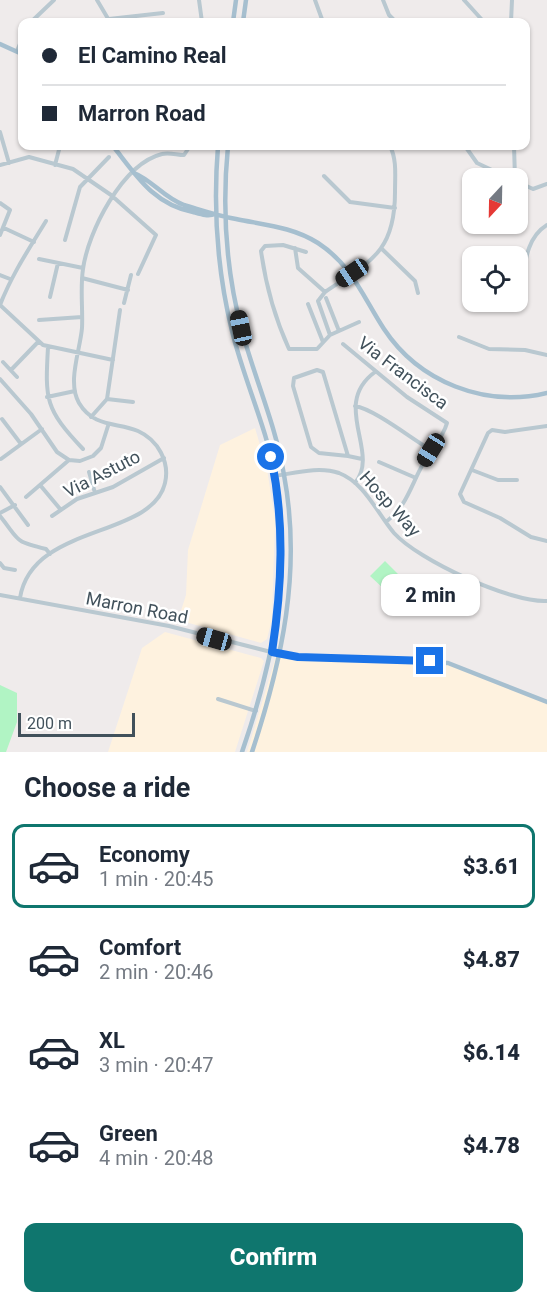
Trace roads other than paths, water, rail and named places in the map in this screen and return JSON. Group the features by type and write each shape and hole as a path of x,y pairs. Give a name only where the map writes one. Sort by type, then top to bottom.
{"main road":[{"path":"234,18 236,0"},
{"path":"244,18 246,0"},
{"path":"0,44 18,51"},
{"path":"116,150 145,188 174,207 211,216 216,214 274,226 303,234 329,251 352,273 392,339 410,360 429,374 462,390 491,396 523,397 547,393"},
{"path":"218,150 216,214 221,268 232,331 275,476 280,522 281,584 272,652 242,752"},
{"path":"228,150 226,217 230,268 241,328 284,475 290,522 291,585 281,654 252,752"},
{"name":"Marron Road","path":"272,652 448,663 547,702"},
{"path":"255,742 259,752"}],"street":[{"path":"35,18 54,0"},
{"path":"97,0 108,18"},
{"path":"199,0 201,18"},
{"path":"315,0 322,18"},
{"path":"383,0 392,18"},
{"path":"464,0 480,18"},
{"path":"511,18 512,0"},
{"path":"130,18 163,13"},
{"path":"0,132 9,163"},
{"path":"55,165 59,150"},
{"path":"20,598 27,573 50,554 151,506 160,496 166,482 164,458 156,444 138,431 108,426 91,417 80,404 75,391 82,317 82,278 83,268 111,195 134,173 161,154 184,155 187,150"},
{"path":"330,335 318,301 325,292 382,249 392,231 395,208 395,160 391,150"},
{"path":"468,150 477,163 485,168"},
{"path":"514,150 515,168"},
{"path":"0,165 29,157 40,162 73,169 111,195 156,234 157,238 138,274"},
{"path":"64,240 80,187 109,157"},
{"path":"324,176 350,202 395,208"},
{"path":"528,185 536,189 547,184"},
{"path":"0,203 10,210 0,235"},
{"path":"46,221 10,279 0,305 38,342 113,360"},
{"path":"528,250 538,231 547,225"},
{"path":"4,228 34,242"},
{"path":"306,252 295,248 265,246 261,252 267,291 275,318 289,349 317,349 330,335 359,322"},
{"path":"295,248 298,268 325,292"},
{"path":"382,249 406,270 415,281 418,293"},
{"path":"39,259 83,268"},
{"path":"50,297 58,263"},
{"path":"0,275 10,279"},
{"path":"124,303 132,275"},
{"path":"82,278 128,290"},
{"path":"326,298 339,331"},
{"path":"308,304 323,342"},
{"path":"91,417 107,399 120,310"},
{"path":"39,320 82,317"},
{"path":"459,337 489,349 525,350 547,355"},
{"path":"11,370 38,342"},
{"name":"Via Francisca","path":"343,344 375,372 447,423 431,450"},
{"path":"48,346 47,397 59,424 83,449"},
{"path":"3,362 17,377"},
{"path":"348,456 322,372 317,370 294,378 293,386 311,447 319,453 362,459"},
{"path":"355,483 363,468 355,406 361,387 375,372"},
{"path":"0,379 2,386 42,429 57,452 69,460 80,461 93,456 100,448 108,426"},
{"path":"47,397 75,391"},
{"path":"107,399 133,402"},
{"path":"355,406 370,410 391,426 431,450 408,498 396,515 386,522"},
{"path":"2,419 21,444"},
{"path":"547,426 505,432 492,430 488,433 460,494 464,502 501,518 531,537 547,541"},
{"path":"1,459 42,429"},
{"name":"Via Astuto","path":"52,516 77,499 113,487 164,458"},
{"path":"26,497 69,460"},
{"path":"379,462 416,478"},
{"name":"Hosp Way","path":"275,476 323,470 339,473 355,483 386,522 411,548 471,579 521,599 547,601"},
{"path":"472,470 498,480 517,480"},
{"path":"89,472 95,493"},
{"path":"40,485 61,510"},
{"path":"0,487 28,525"},
{"path":"15,505 0,514 19,542 28,547 46,549 50,554"},
{"path":"0,563 4,568 15,570"},
{"path":"466,592 471,579"},
{"name":"Marron Road","path":"0,595 169,626 272,652"},
{"path":"218,699 256,711"}]}
